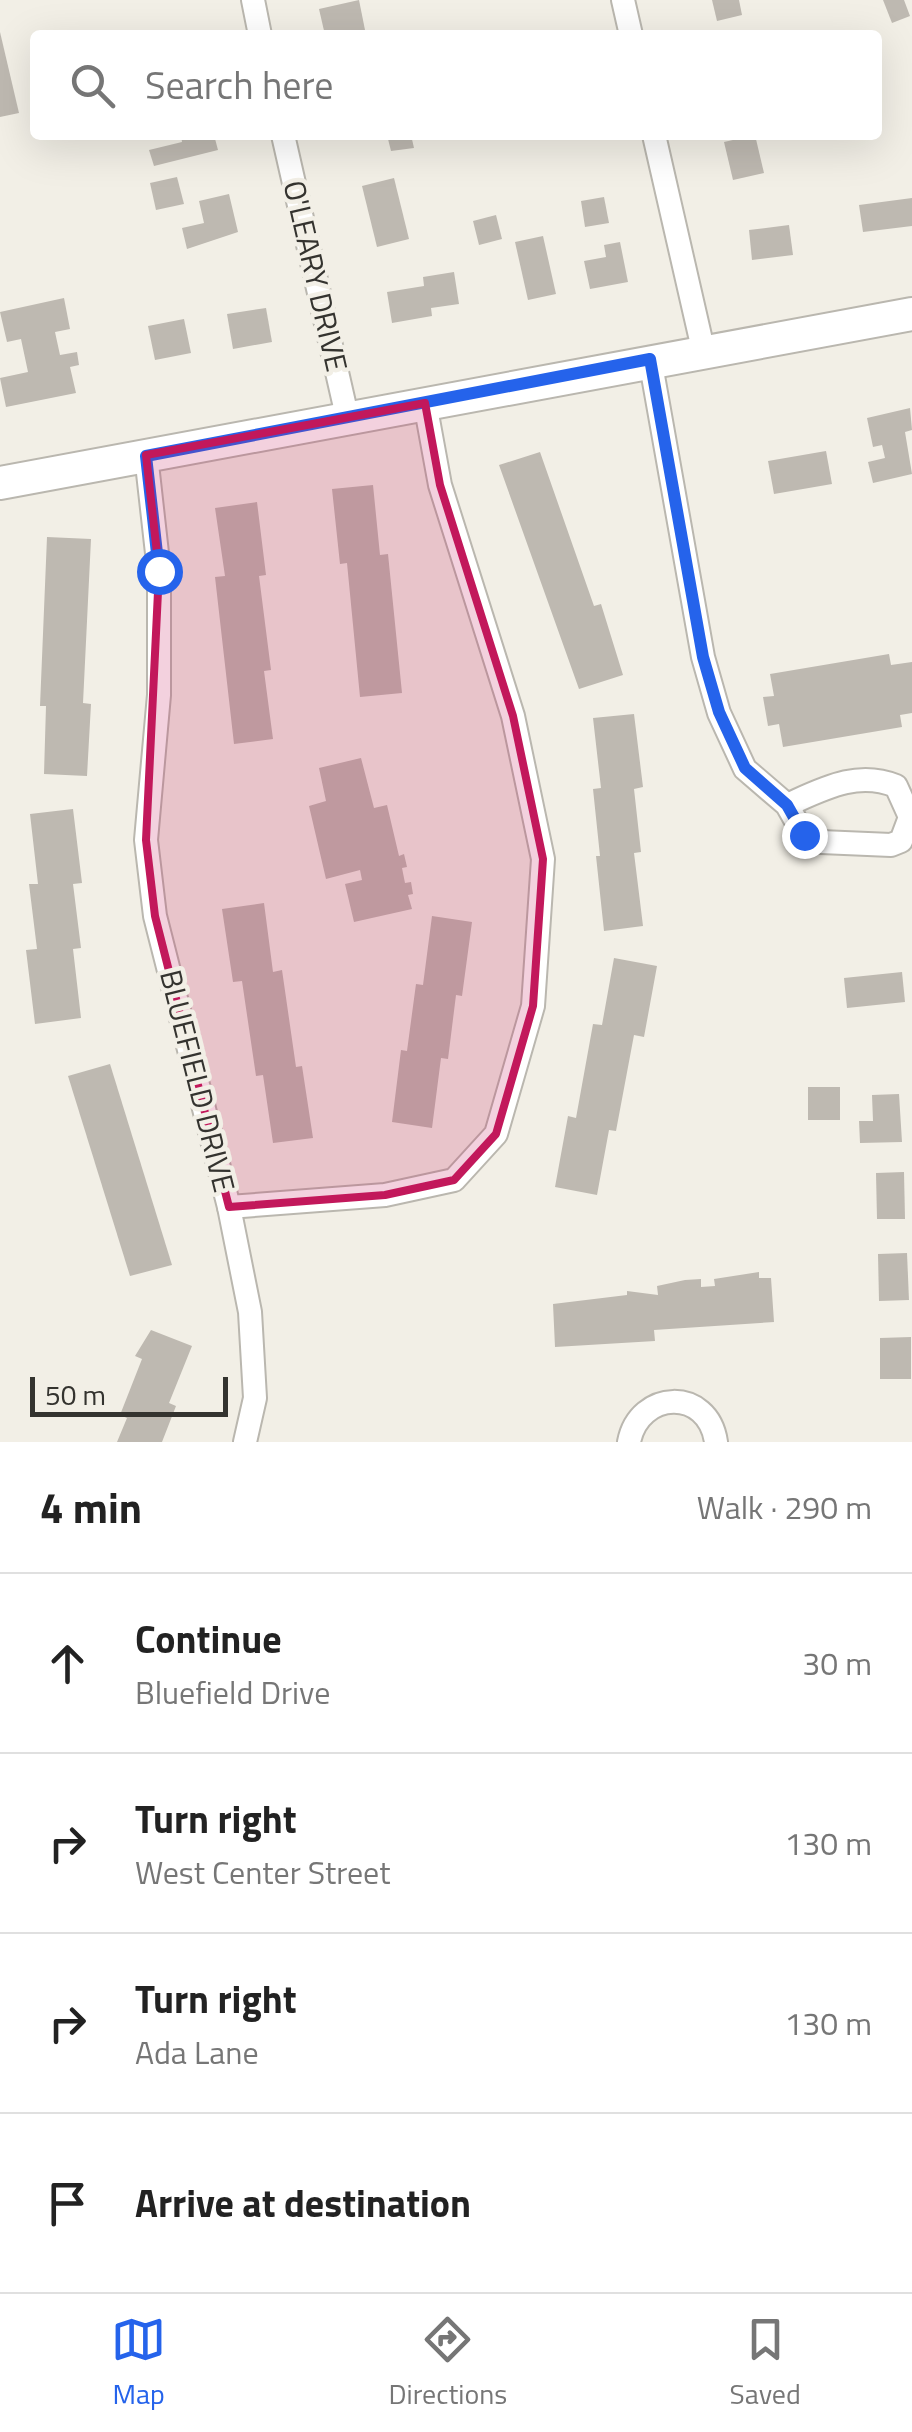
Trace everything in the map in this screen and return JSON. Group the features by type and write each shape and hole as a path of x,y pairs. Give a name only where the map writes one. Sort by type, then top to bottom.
{"main road":[{"path":"0,483 703,349 912,314"}],"street":[{"path":"252,0 259,30"},
{"path":"623,0 630,30"},
{"name":"O'LEARY DRIVE","path":"284,140 347,416"},
{"path":"655,140 703,349"},
{"path":"650,359 703,657 719,712 745,768 787,805 804,835 822,842 858,846 900,841 910,817 896,786 879,779 828,785 787,805"},
{"name":"BLUEFIELD DRIVE","path":"146,456 159,571 159,695 146,840 155,916 229,1207 385,1196 454,1180 496,1134 533,1006 544,859 513,716 440,485 425,402"},
{"path":"229,1207 250,1312 255,1398 245,1442"},
{"path":"629,1442 641,1414 667,1400 680,1400 706,1416 716,1442"}],"highlighted area":[{"path":"425,403 440,485 513,716 543,859 533,1006 496,1134 454,1180 385,1195 229,1207 155,916 146,840 159,571 146,455"}],"building":[{"path":"359,0 365,30 324,30 319,9"},
{"path":"712,0 739,0 742,15 717,21"},
{"path":"883,0 904,0 910,16 892,23"},
{"path":"0,32 19,113 0,117"},
{"path":"215,140 218,150 154,166 149,150"},
{"path":"388,140 412,140 414,148 391,151"},
{"path":"756,140 764,173 733,180 724,142"},
{"path":"177,177 184,204 156,210 150,183"},
{"path":"394,178 409,239 377,247 362,186"},
{"path":"229,194 238,232 187,249 182,228 204,223 199,201"},
{"path":"604,197 609,223 585,227 581,201"},
{"path":"912,198 912,226 863,232 859,205"},
{"path":"496,215 502,239 479,245 473,221"},
{"path":"789,225 793,255 752,260 749,230"},
{"path":"543,236 556,294 528,300 515,242"},
{"path":"620,242 628,282 590,289 584,261 606,257 604,245"},
{"path":"454,272 459,304 431,308 432,316 392,323 387,292 424,286 423,277"},
{"path":"64,298 70,329 55,332 60,355 77,352 79,365 70,367 76,393 6,407 0,378 28,372 21,339 7,342 0,312"},
{"path":"266,308 272,342 233,349 227,314"},
{"path":"184,319 191,353 155,360 148,326"},
{"path":"910,408 912,430 905,432 912,474 873,483 868,462 885,458 882,445 873,447 867,418"},
{"path":"826,451 832,484 774,494 768,461"},
{"path":"540,452 594,606 601,604 623,675 579,689 499,465"},
{"path":"373,485 380,555 388,554 402,693 360,697 347,563 340,564 332,489"},
{"path":"257,502 266,575 259,576 271,670 264,671 273,739 234,744 215,577 225,576 215,508"},
{"path":"47,537 91,539 83,703 91,704 87,776 44,774 46,706 40,706"},
{"path":"889,654 891,665 912,662 912,713 900,715 902,727 783,747 779,724 768,726 763,697 774,696 770,674"},
{"path":"634,714 643,787 634,789 641,852 634,853 643,926 604,931 593,789 601,788 593,718"},
{"path":"361,758 374,808 387,805 399,856 404,854 407,867 402,868 405,883 411,882 413,894 408,895 412,909 354,922 345,884 362,880 360,870 326,879 309,806 326,801 319,768"},
{"path":"73,809 82,883 73,884 81,948 73,949 81,1018 35,1024 26,950 37,949 29,884 38,884 30,814"},
{"path":"264,903 273,972 282,970 296,1067 302,1066 313,1138 273,1143 263,1075 256,1076 242,981 233,982 222,909"},
{"path":"432,916 472,922 462,996 456,995 448,1059 441,1058 432,1128 392,1122 401,1050 407,1051 416,984 423,985"},
{"path":"614,958 657,966 644,1037 634,1035 616,1131 609,1130 597,1195 555,1187 568,1116 576,1118 593,1024 602,1025"},
{"path":"902,972 905,1002 847,1008 844,978"},
{"path":"110,1064 172,1265 130,1276 68,1076"},
{"path":"808,1087 840,1087 840,1120 808,1120"},
{"path":"899,1094 902,1142 860,1143 859,1121 873,1121 872,1095"},
{"path":"904,1172 905,1219 877,1219 876,1173"},
{"path":"907,1253 909,1300 879,1301 878,1254"},
{"path":"759,1272 759,1278 771,1278 774,1322 654,1330 655,1341 555,1347 553,1304 627,1295 627,1291 658,1295 657,1286 701,1279 701,1287 715,1286 714,1279"},
{"path":"151,1330 192,1346 169,1403 176,1406 162,1442 117,1442 127,1418 120,1415 142,1359 135,1356"},
{"path":"911,1337 911,1379 880,1379 880,1338"}],"route":[{"path":"159,571 146,456 650,359 703,657 719,712 745,768 787,805 793,823 804,835"}]}
